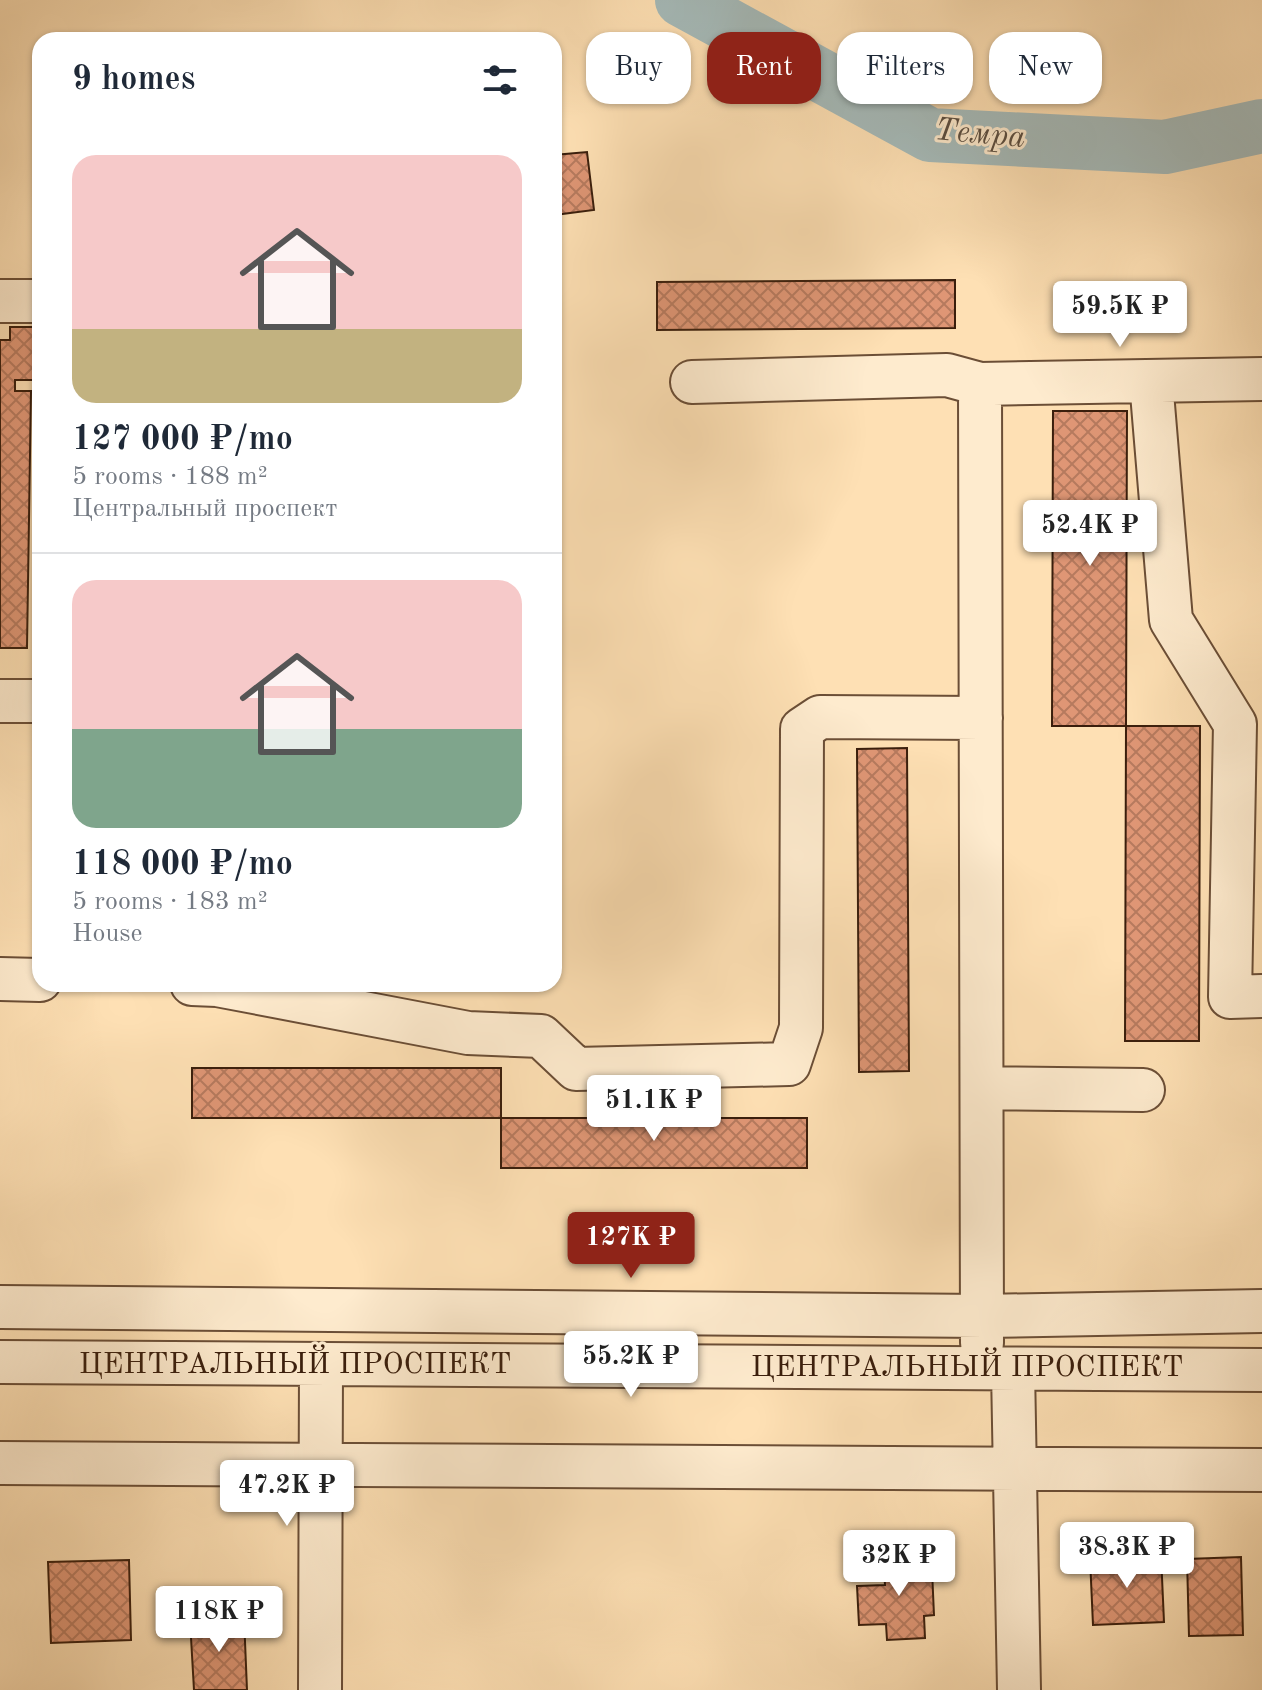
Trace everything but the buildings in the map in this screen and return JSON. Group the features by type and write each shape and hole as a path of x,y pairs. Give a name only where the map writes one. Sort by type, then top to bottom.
{"street":[{"path":"0,301 32,301"},
{"path":"692,382 947,375 980,384 1262,379"},
{"path":"1151,381 1171,620 1235,724 1230,997 1262,996"},
{"path":"980,384 983,1316 997,1368 1013,1468 1019,1690"},
{"path":"0,701 32,701"},
{"path":"254,992 468,1033 541,1036 576,1069 789,1064 801,1028 802,729 820,717 981,718"},
{"path":"0,979 32,980"},
{"path":"982,1088 1143,1090"},
{"name":"ЦЕНТРАЛЬНЫЙ ПРОСПЕКТ","path":"0,1307 983,1316 1262,1311"},
{"name":"ЦЕНТРАЛЬНЫЙ ПРОСПЕКТ","path":"0,1362 1262,1370"},
{"path":"320,1690 321,1366"},
{"path":"0,1463 1262,1470"}],"waterway":[{"name":"Темра","path":"682,0 930,135 1165,147 1262,126"}]}
